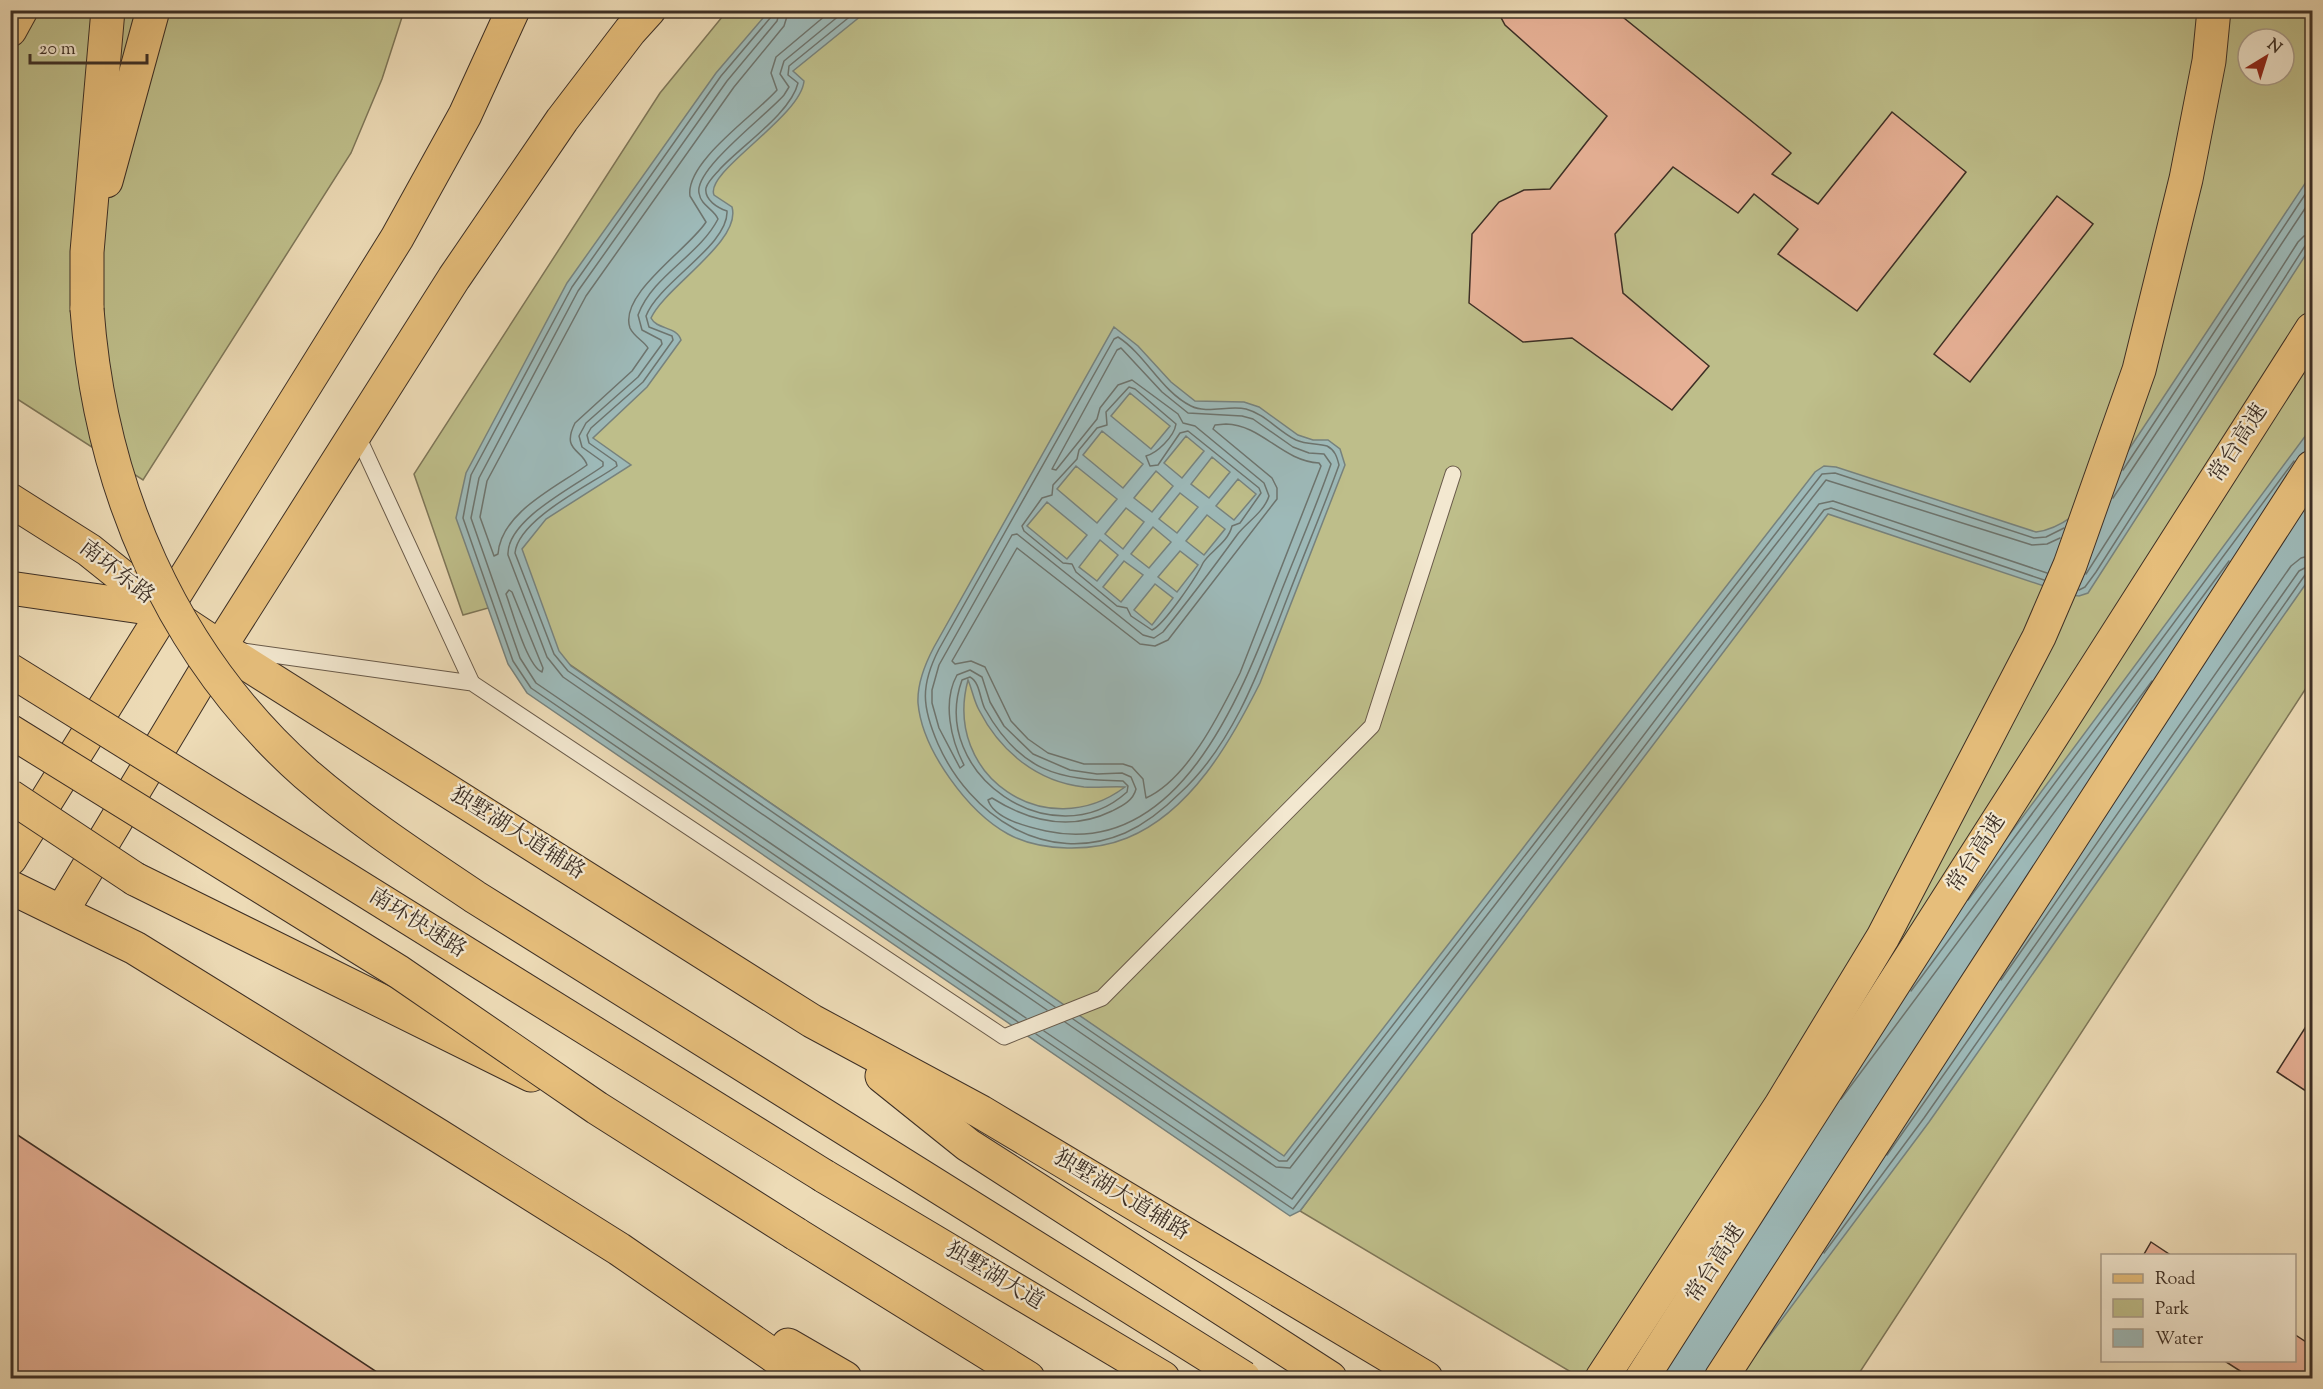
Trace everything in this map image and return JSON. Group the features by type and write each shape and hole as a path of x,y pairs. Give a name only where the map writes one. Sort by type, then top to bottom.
{"main road":[{"path":"10,30 21,10"},
{"path":"108,10 87,252 87,309 96,396 105,439 132,522 149,562 192,639 217,675 273,742 338,801 475,897 1244,1378"},
{"path":"87,252 153,10"},
{"path":"10,859 397,238 465,115 513,10"},
{"path":"62,911 220,648 454,278 562,120 630,31 649,10"},
{"path":"1602,1378 1781,1106 1883,937 2039,637 2070,565 2139,370 2186,179 2209,61 2214,10"},
{"name":"常台高速","path":"1642,1378 2313,329"},
{"path":"1721,1378 2313,467"},
{"name":"南环东路","path":"10,500 88,550 164,610 220,648"},
{"path":"10,588 164,610"},
{"name":"独墅湖大道辅路","path":"220,648 812,1022 981,1112 1426,1378"},
{"name":"南环快速路","path":"10,670 824,1176"},
{"path":"10,731 399,972 597,1108 1028,1378"},
{"path":"10,796 135,879"},
{"path":"10,814 135,879 597,1108"},
{"path":"10,887 135,948 620,1248 845,1378"},
{"name":"独墅湖大道辅路","path":"812,1022 968,1145 1330,1378"},
{"name":"独墅湖大道","path":"824,1176 1163,1378"},
{"path":"620,1248 806,1378"}],"lane":[{"path":"356,432 472,683"},
{"path":"220,648 472,683 1004,1037 1102,998 1372,726 1453,474"}],"green space":[{"path":"10,11 404,11 382,79 351,153 143,480 11,395"},
{"path":"727,11 2312,11 2312,679 1856,1378 1581,1378 1300,1211 1321,1183 488,608 463,615 414,474 660,93"}],"water":[{"path":"769,11 867,11 793,71 804,81 799,95 772,127 723,173 715,185 714,195 732,207 732,220 726,234 671,292 651,318 658,325 675,332 681,340 647,387 593,438 631,465 546,519 522,549 559,651 571,666 1284,1156 1815,472 1824,466 1836,467 2036,532 2055,527 2080,510 2102,490 2312,173 2312,245 2088,593 2079,596 2071,595 1828,514 1300,1211 1290,1216 527,693 508,664 456,518 466,473 567,283 716,73"},
{"path":"1114,327 1138,346 1171,382 1195,401 1244,402 1259,407 1298,435 1313,440 1328,440 1340,449 1345,465 1260,683 1249,705 1222,751 1190,793 1150,826 1127,838 1083,848 1051,847 1021,840 1008,834 978,811 950,778 928,740 921,721 918,703 920,681 934,647","holes":["1130,393 1170,426 1151,449 1111,416","1102,431 1143,464 1123,488 1083,455","1186,436 1204,451 1182,478 1164,463","1212,457 1230,472 1209,498 1191,484","1076,466 1117,499 1097,523 1057,489","1156,471 1173,486 1152,512 1134,498","1238,479 1256,494 1234,520 1216,506","1180,493 1198,507 1177,533 1159,519","1047,502 1087,535 1067,559 1027,526","1126,508 1144,522 1123,549 1105,534","1207,515 1225,529 1204,555 1186,541","1153,527 1171,542 1149,568 1131,554","1100,540 1118,555 1097,581 1079,567","1180,551 1198,565 1177,592 1158,577","1124,561 1143,575 1121,602 1103,587","1155,584 1173,598 1152,625 1134,610","968,680 977,706 988,725 1009,751 1022,762 1051,779 1067,784 1084,787 1125,787 1095,803 1063,809 1034,804 1007,792 985,772 970,746 964,715"]},
{"path":"2312,427 2312,575 1929,1122 1738,1378 1606,1378"}],"building":[{"path":"1497,10 1614,10 1791,153 1772,174 1818,204 1892,112 1966,172 1857,311 1778,254 1798,229 1754,194 1738,213 1673,167 1615,234 1623,293 1709,366 1672,410 1572,338 1523,342 1469,303 1472,234 1499,202 1524,190 1550,189 1607,116 1505,25"},
{"path":"2057,196 2093,224 1970,382 1934,354"},
{"path":"2312,1017 2312,1095 2277,1072"},
{"path":"10,1130 386,1378 10,1378"},
{"path":"2151,1242 2169,1254 2144,1254"},
{"path":"2296,1335 2312,1346 2312,1378 2251,1378 2226,1362 2296,1362"}]}
